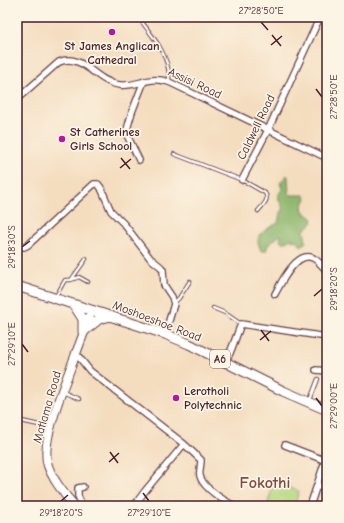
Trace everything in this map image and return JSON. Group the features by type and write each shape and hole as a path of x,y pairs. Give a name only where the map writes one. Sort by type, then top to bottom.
{"main road":[{"name":"Moshoeshoe Road","path":"17,286 165,334 327,410"},
{"path":"74,304 83,319 83,332"},
{"path":"83,332 99,319 111,316"}],"street":[{"name":"Caldwell Road","path":"242,180 268,130 320,17"},
{"name":"Assisi Road","path":"17,99 52,67 65,60 72,60 78,62 112,84 128,85 159,79 169,82 327,158"},
{"path":"139,160 126,133 144,81"},
{"path":"17,246 24,247 28,245 94,184 98,184 112,211 150,258 164,270 164,285 172,297 174,304 165,334"},
{"path":"275,294 289,270 303,257 310,256 314,258 327,271"},
{"name":"Matlama Road","path":"75,506 54,478 47,463 46,454 50,428 75,352 92,310"},
{"path":"225,362 241,324 327,337"},
{"path":"75,352 90,371 184,444 201,460 200,476 204,483 221,498 234,506"},
{"path":"316,370 327,371"},
{"path":"134,506 184,444"},
{"path":"285,445 326,458 310,506"},
{"path":"317,486 327,489"},
{"path":"83,487 78,488 78,496 82,505 85,506"}],"lane":[{"path":"138,17 156,43 166,61 169,73 169,82"},
{"path":"174,154 242,180 265,193 267,199 258,211"},
{"path":"71,280 86,259"},
{"path":"55,298 65,280 71,280 79,277 88,282"},
{"path":"174,304 190,282"},
{"path":"213,308 226,314 241,324"},
{"path":"309,402 318,379"},
{"path":"62,391 79,399"},
{"path":"17,420 50,428"}],"green space":[{"path":"287,175 289,193 291,195 304,195 306,198 302,207 303,211 313,219 312,223 304,230 306,242 301,246 296,240 292,241 292,238 286,242 281,242 280,240 282,236 279,236 268,245 266,251 261,251 258,241 260,235 265,230 278,223 280,213 283,211 279,198 282,189 280,183"},
{"path":"274,483 299,491 294,506 267,506"}],"place":[{"name":"St James Anglican Cathedral","path":"112,32"},
{"name":"St Catherines Girls School","path":"62,139"},
{"name":"Lerotholi Polytechnic","path":"176,398"}],"district":[{"name":"Fokothi","path":"265,483"}]}
